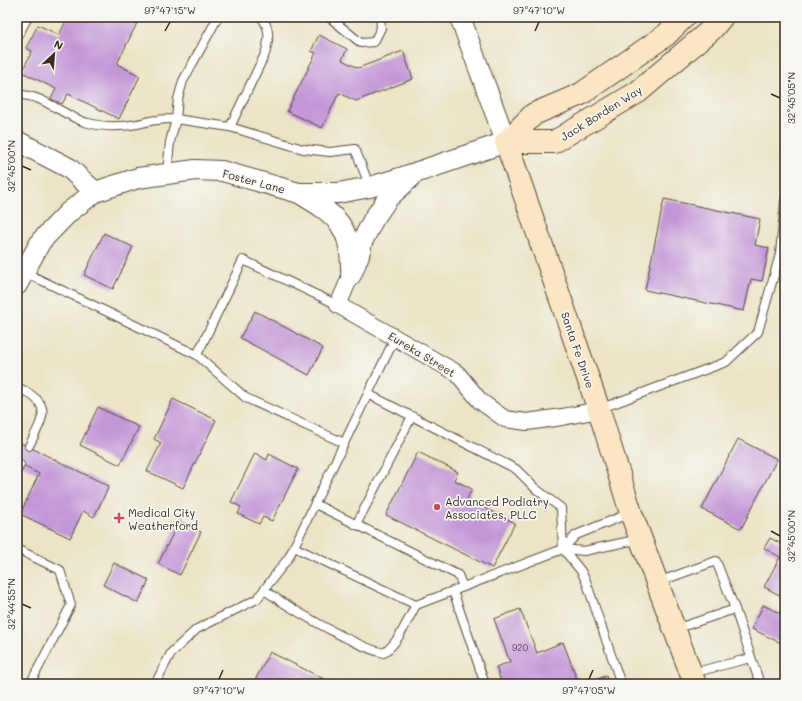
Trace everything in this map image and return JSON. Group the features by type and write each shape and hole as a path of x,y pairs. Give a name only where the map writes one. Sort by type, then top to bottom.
{"main road":[{"path":"506,142 534,114 580,94 666,36 684,17"},
{"name":"Jack Borden Way","path":"506,142 554,142 638,92 712,29 722,17"},
{"name":"Santa Fe Drive","path":"506,142 599,410 640,539 693,679"}],"street":[{"name":"Santa Fe Drive","path":"460,17 506,142"},
{"path":"17,141 69,168 95,192"},
{"name":"Foster Lane","path":"20,278 41,241 69,212 95,192 138,178 195,170 222,172 299,193 338,193 370,187 506,142"},
{"path":"338,304 359,255 367,230 388,198 402,184 418,172"},
{"path":"299,193 318,204 334,217 345,232 350,246 351,275"},
{"name":"Eureka Street","path":"338,304 457,373 480,401 505,419 527,422 599,410"}],"lane":[{"path":"17,37 28,17"},
{"path":"166,174 170,142 183,81 218,17"},
{"path":"230,127 265,54 269,41 267,28 261,17"},
{"path":"329,17 361,43 374,42 381,28 380,17"},
{"path":"17,95 27,95 38,99 87,123 100,126 117,126 157,120 176,119 230,127 303,149 330,152 355,149 370,187"},
{"path":"599,410 726,362 758,332 780,254 785,201"},
{"path":"197,355 243,260 338,304"},
{"path":"20,278 197,355 246,398 344,443"},
{"path":"155,684 171,653 197,629 257,599 289,557 395,338"},
{"path":"17,387 31,394 39,401 43,410 42,420 29,446"},
{"path":"368,394 516,469 536,489 561,508 563,549 581,571 586,581 621,684"},
{"path":"356,525 412,416"},
{"path":"315,504 458,575 463,587"},
{"path":"563,549 576,535 631,513"},
{"path":"264,590 291,609 317,624 372,651 384,653 391,648 397,639 416,605 563,549 584,551 640,539"},
{"path":"294,547 416,605"},
{"path":"17,549 60,570 71,605 30,684"},
{"path":"657,582 716,561 760,684"},
{"path":"453,591 485,684"},
{"path":"675,630 734,609"},
{"path":"693,679 751,658"}],"building":[{"path":"68,17 140,17 117,64 140,76 119,119 68,94 62,104 51,99 56,89 22,72 32,51 26,48 38,25 59,35"},
{"path":"319,35 347,49 342,60 358,68 403,51 413,79 356,101 339,93 322,128 287,111 316,53 311,51"},
{"path":"17,179 23,182 17,195"},
{"path":"664,199 760,219 755,245 769,248 762,281 751,279 744,311 645,290"},
{"path":"104,233 133,247 113,289 84,275"},
{"path":"255,311 323,348 309,375 240,338"},
{"path":"173,399 216,420 183,488 147,471 161,443 154,439"},
{"path":"98,407 139,427 120,465 80,445"},
{"path":"738,439 777,459 741,529 702,509"},
{"path":"19,442 109,486 94,517 83,511 70,538 20,514 39,474 17,463 17,445"},
{"name":"Advanced Podiatry Associates, PLLC","path":"418,452 458,472 454,480 472,489 467,499 515,523 492,568 386,515"},
{"path":"255,453 267,460 269,454 298,469 272,521 263,517 259,524 238,514 241,507 231,502"},
{"path":"179,521 201,532 180,575 158,564"},
{"path":"770,538 785,546 785,598 764,587 780,557 764,548"},
{"path":"114,563 149,580 138,603 103,585"},
{"path":"763,605 785,616 785,640 783,644 752,629"},
{"path":"520,609 537,653 563,642 579,684 502,684 496,667 510,662 494,619"},
{"path":"270,652 334,684 253,684"},
{"path":"606,676 609,684 585,684"}],"place":[{"name":"Advanced Podiatry Associates, PLLC","path":"437,507"},
{"name":"Medical City Weatherford","path":"119,518"}]}
